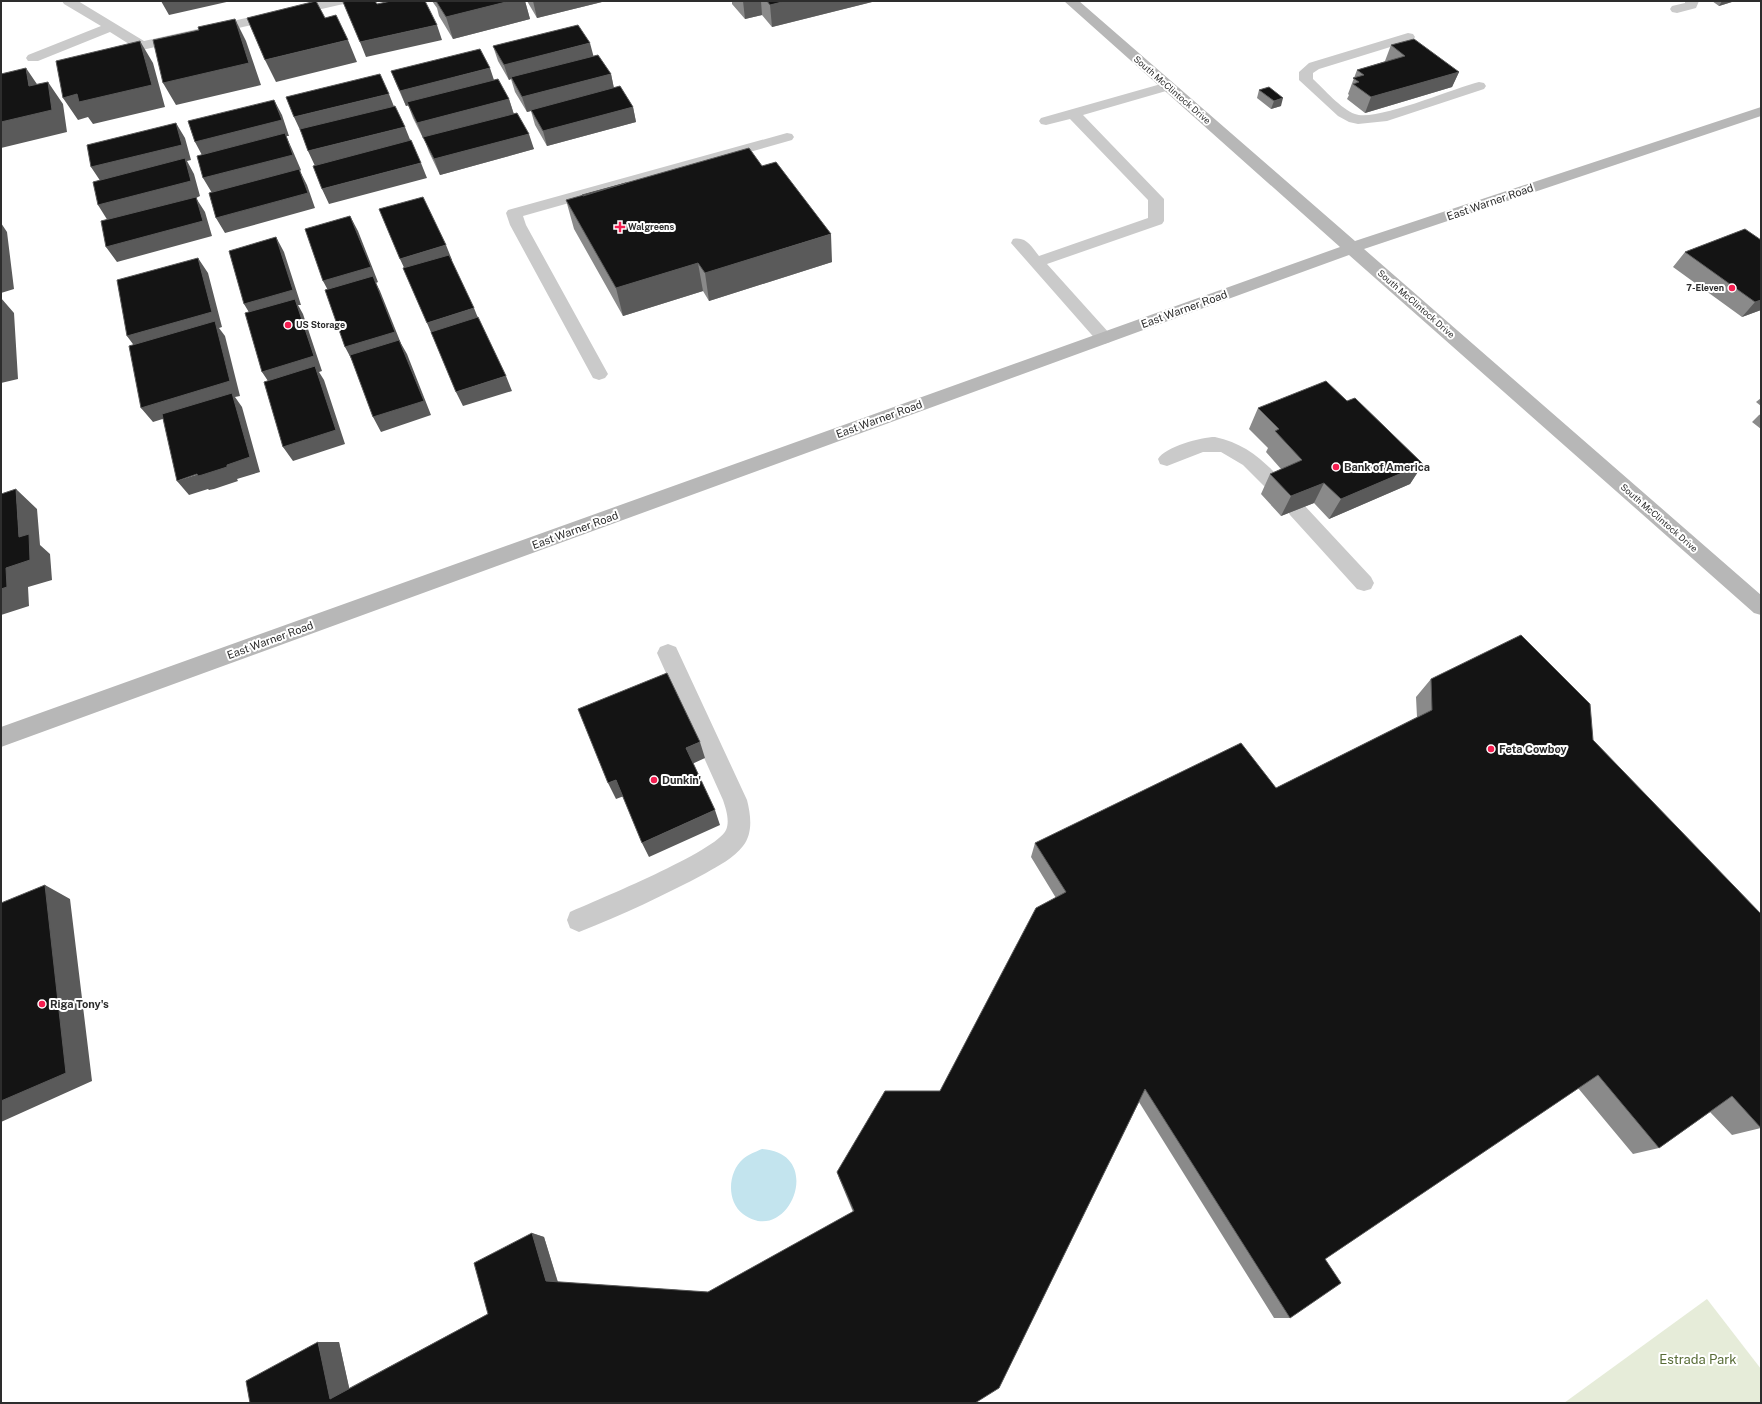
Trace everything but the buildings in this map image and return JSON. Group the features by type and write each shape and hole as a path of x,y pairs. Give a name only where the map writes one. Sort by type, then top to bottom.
{"main road":[{"name":"South McClintock Drive","path":"1071,1 1761,607"},
{"name":"East Warner Road","path":"1,738 1352,248 1761,111"}],"street":[{"path":"69,1 142,46 339,1"},
{"path":"1677,9 1691,5 1692,1"},
{"path":"33,58 111,27"},
{"path":"1326,98 1328,72 1335,68 1413,40 1314,66 1306,72 1306,80 1326,98 1344,114 1353,119 1367,120 1382,118 1480,86"},
{"path":"1046,121 1168,86"},
{"path":"1037,262 1156,221 1156,199 1072,113"},
{"path":"599,374 518,225 514,213 787,137"},
{"path":"1018,243 1037,262 1104,338"},
{"path":"1167,459 1197,447 1215,444 1236,451 1252,462 1277,487"},
{"path":"1297,510 1364,583"},
{"path":"578,920 692,868 718,854 734,839 740,820 735,800 668,653"}],"green space":[{"name":"Estrada Park","path":"1707,1299 1761,1369 1761,1403 1564,1403"}],"water":[{"path":"762,1149 782,1154 793,1166 796,1180 794,1196 786,1209 774,1219 759,1221 743,1214 738,1208 734,1202 731,1186 734,1171 743,1159"}],"place":[{"name":"Walgreens","path":"620,227"},
{"name":"7-Eleven","path":"1732,288"},
{"name":"US Storage","path":"288,325"},
{"name":"Bank of America","path":"1336,467"},
{"name":"Feta Cowboy","path":"1491,749"},
{"name":"Dunkin'","path":"654,780"},
{"name":"Riga Tony's","path":"42,1004"}]}
